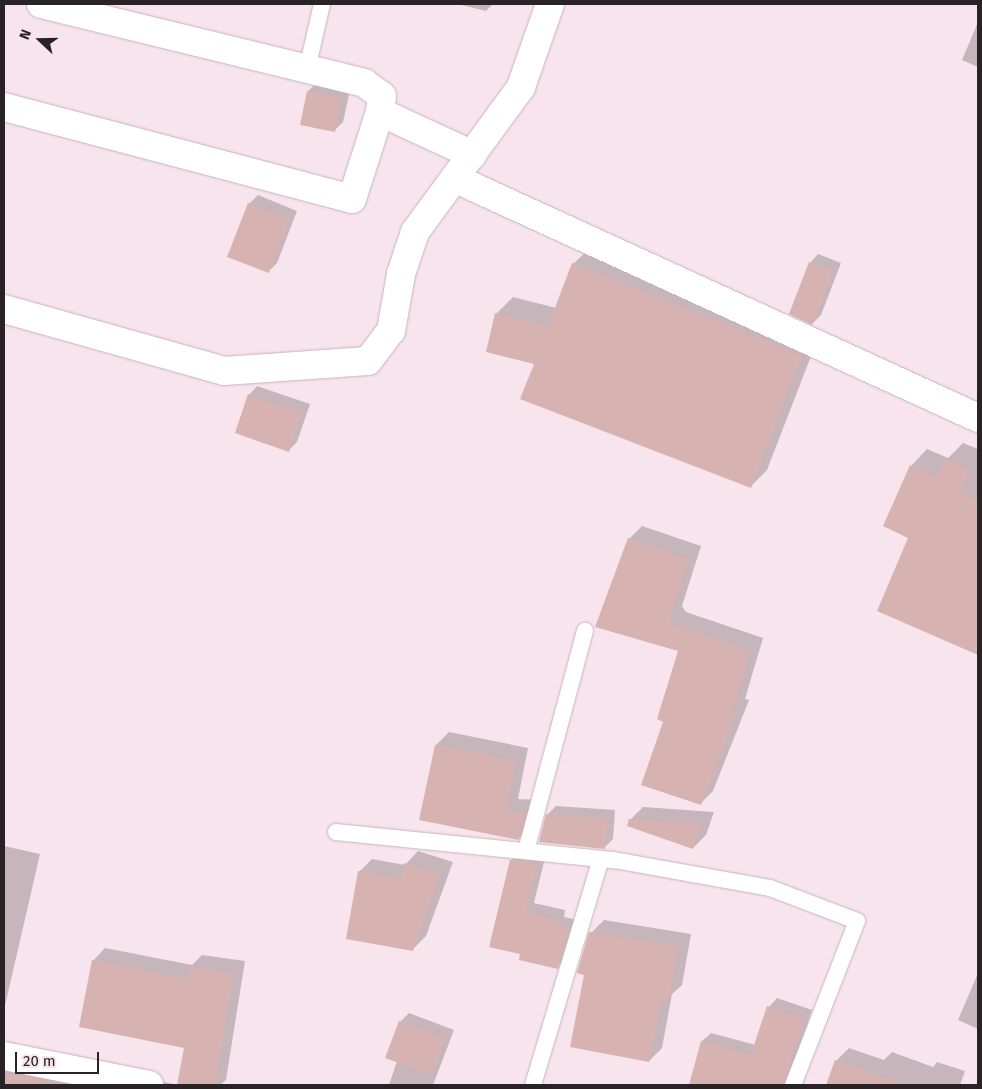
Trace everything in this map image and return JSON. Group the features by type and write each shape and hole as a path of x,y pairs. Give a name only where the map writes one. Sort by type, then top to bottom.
{"street":[{"path":"4,107 352,199 380,112 382,96 364,83 41,4"},
{"path":"4,309 224,371 368,361 391,331 401,274 415,232 456,179 520,87 550,4"},
{"path":"380,112 473,155"},
{"path":"456,179 978,418"},
{"path":"4,1056 149,1085"}],"lane":[{"path":"307,69 322,4"},
{"path":"526,851 585,631"},
{"path":"336,832 601,859 770,888 857,921 793,1085"},
{"path":"533,1085 601,859"}],"building":[{"path":"307,91 342,98 335,132 300,125"},
{"path":"248,203 289,219 269,273 227,257"},
{"path":"809,262 833,271 812,325 789,314"},
{"path":"572,263 802,355 751,488 520,399 534,364 486,352 495,313 548,326"},
{"path":"248,394 302,413 289,452 235,433"},
{"path":"945,459 970,470 960,492 978,500 978,655 877,611 908,538 883,526 910,465 937,477"},
{"path":"628,538 689,559 670,619 673,624 751,651 732,712 737,713 701,805 641,785 663,722 657,719 678,651 595,627"},
{"path":"435,745 516,760 506,811 526,813 519,840 419,820"},
{"path":"546,814 607,818 605,849 539,842"},
{"path":"629,819 702,824 693,849 627,826"},
{"path":"510,860 538,862 526,912 558,919 556,925 570,928 558,969 519,960 520,954 489,947"},
{"path":"404,863 440,875 413,951 346,939 358,871 401,879"},
{"path":"589,932 679,946 669,999 662,998 649,1062 570,1047 584,975 577,973"},
{"path":"92,960 187,979 189,967 234,973 215,1085 177,1085 184,1048 79,1027"},
{"path":"767,1006 805,1019 783,1085 689,1085 701,1041 751,1054"},
{"path":"399,1021 446,1038 433,1075 385,1058"},
{"path":"835,1060 898,1082 898,1085 826,1085"},
{"path":"4,1072 71,1085 4,1085"}]}
